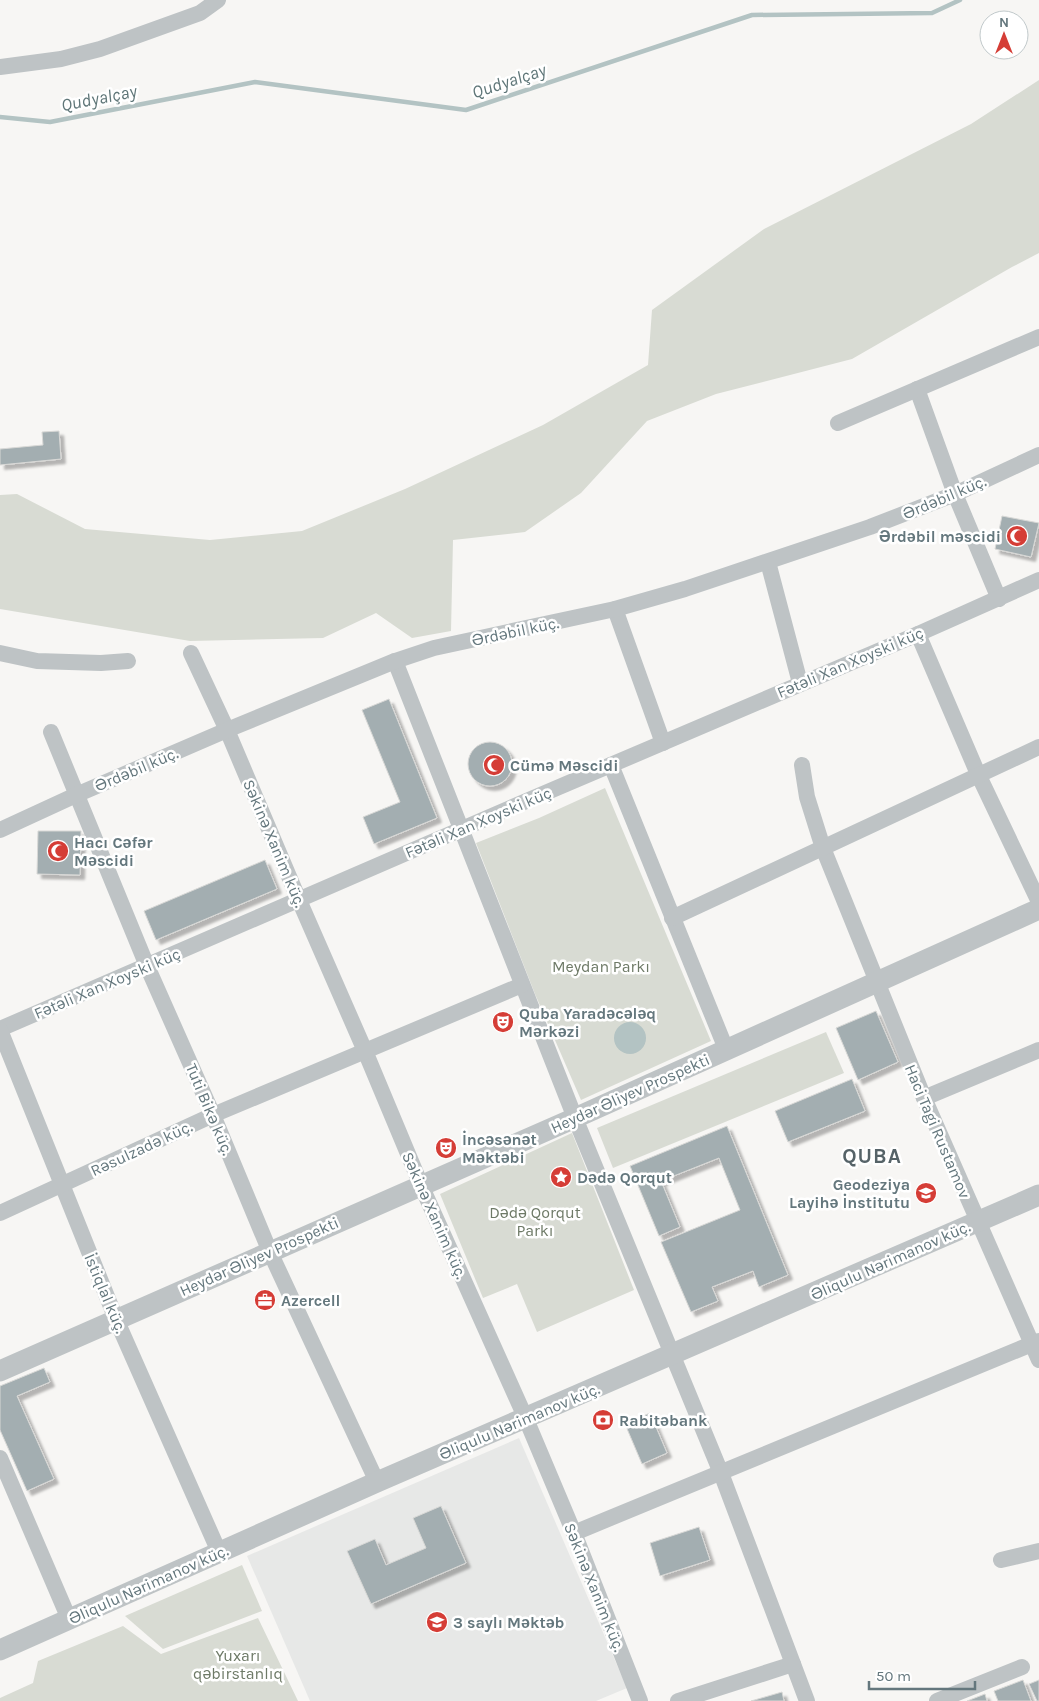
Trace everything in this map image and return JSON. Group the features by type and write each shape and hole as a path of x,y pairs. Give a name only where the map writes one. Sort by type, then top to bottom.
{"street":[{"path":"0,67 61,60 100,49 200,13 218,0"},
{"path":"838,423 1039,337"},
{"path":"917,389 955,494 999,599"},
{"name":"Ərdəbil küç.","path":"0,830 76,794 394,661 434,648 615,609 685,589 870,527 955,494 1039,455"},
{"path":"768,562 800,683"},
{"name":"Fətəli Xan Xoyski küç","path":"0,1030 460,829 918,634 1039,580"},
{"path":"615,609 662,743"},
{"path":"918,634 978,774 1039,902"},
{"path":"0,652 36,661 101,663 128,661"},
{"name":"Səkinə Xanim küç.","path":"191,653 227,730 366,1051 421,1185 526,1419 574,1533 640,1701"},
{"path":"394,661 575,1118 721,1473 807,1701"},
{"name":"Tuti Bikə küç.","path":"51,732 147,966 213,1115 270,1252 377,1482"},
{"path":"672,918 1039,747"},
{"name":"Haci Tagi Rustamov","path":"802,764 807,797 823,848 924,1098 977,1222 1036,1343 1039,1360"},
{"path":"611,765 726,1049"},
{"name":"Heydər Əliyev Prospekti","path":"0,1371 575,1118 1039,909"},
{"name":"Rəsulzadə küç.","path":"0,1213 213,1115 522,985"},
{"name":"İstiqlal küç.","path":"0,1030 116,1319 220,1552"},
{"path":"924,1098 1039,1050"},
{"name":"Əliqulu Nərimanov küç.","path":"0,1650 377,1482 1039,1195"},
{"path":"574,1533 1036,1343"},
{"path":"0,1458 69,1619"},
{"path":"1001,1560 1039,1551"},
{"path":"678,1701 793,1664"},
{"path":"937,1701 1022,1667"}],"shaded area":[{"path":"630,1022 636,1023 641,1027 645,1032 645,1044 641,1049 636,1053 630,1054 624,1053 619,1049 615,1044 614,1038 615,1032 619,1027 624,1023"},
{"name":"3 saylı Məktəb","path":"519,1438 627,1688 596,1701 310,1701 247,1556"}],"green space":[{"path":"1039,80 1039,253 852,359 716,394 647,421 581,493 525,532 453,540 451,631 412,638 376,613 323,638 190,641 0,609 0,495 17,494 85,529 210,540 302,531 405,489 543,425 648,365 652,310 764,229 971,124"},
{"name":"Meydan Parkı","path":"605,788 711,1041 581,1100 535,994 476,843 539,818"},
{"path":"826,1032 844,1073 613,1168 597,1128"},
{"name":"Dədə Qorqut Parkı","path":"572,1133 634,1290 537,1332 517,1284 483,1298 440,1194"},
{"path":"242,1565 262,1611 163,1649 125,1616"},
{"name":"Yuxarı qəbirstanlıq","path":"258,1618 298,1701 0,1701 0,1698 33,1683 38,1661 123,1626 161,1654"}],"building":[{"path":"59,431 61,459 0,465 0,449 43,445 42,432"},
{"name":"Ərdəbil məscidi","path":"1002,516 1039,523 1031,557 995,549"},
{"path":"389,699 437,818 374,844 363,817 400,802 362,710"},
{"path":"494,742 506,748 511,755 511,773 506,780 499,785 486,786 474,780 469,773 468,760 474,748 481,743"},
{"path":"38,831 81,831 80,875 37,874"},
{"path":"265,860 277,889 156,940 144,911"},
{"path":"876,1011 898,1062 858,1080 836,1028"},
{"path":"852,1079 865,1111 788,1142 775,1111"},
{"path":"727,1126 788,1275 759,1287 753,1271 712,1287 718,1301 691,1312 661,1242 740,1210 719,1158 661,1181 680,1227 659,1236 630,1166"},
{"path":"44,1368 50,1382 17,1396 54,1479 27,1491 0,1430 0,1386"},
{"path":"650,1413 667,1453 642,1464 625,1424"},
{"path":"441,1506 466,1563 371,1604 347,1551 375,1539 386,1565 426,1548 413,1518"},
{"path":"699,1527 710,1560 660,1576 650,1543"},
{"path":"1023,1680 1031,1701 998,1701 994,1691"},
{"path":"1039,1680 1039,1701 1037,1701 1029,1684"},
{"path":"782,1692 784,1701 751,1701"},
{"path":"985,1694 987,1701 967,1701"}],"waterway":[{"name":"Qudyalçay","path":"0,117 50,122 255,82 466,110 752,15 932,13 960,0"}],"place":[{"name":"Ərdəbil məscidi","path":"1017,536"},
{"name":"Cümə Məscidi","path":"494,765"},
{"name":"Hacı Cəfər Məscidi","path":"58,851"},
{"name":"Quba Yaradəcələq Mərkəzi","path":"503,1022"},
{"name":"İncəsənət Məktəbi","path":"446,1148"},
{"name":"Dədə Qorqut","path":"561,1177"},
{"name":"Geodeziya Layihə İnstitutu","path":"926,1193"},
{"name":"Azercell","path":"265,1300"},
{"name":"Rabitəbank","path":"603,1420"},
{"name":"3 saylı Məktəb","path":"437,1622"}],"district":[{"name":"QUBA","path":"872,1156"}]}
